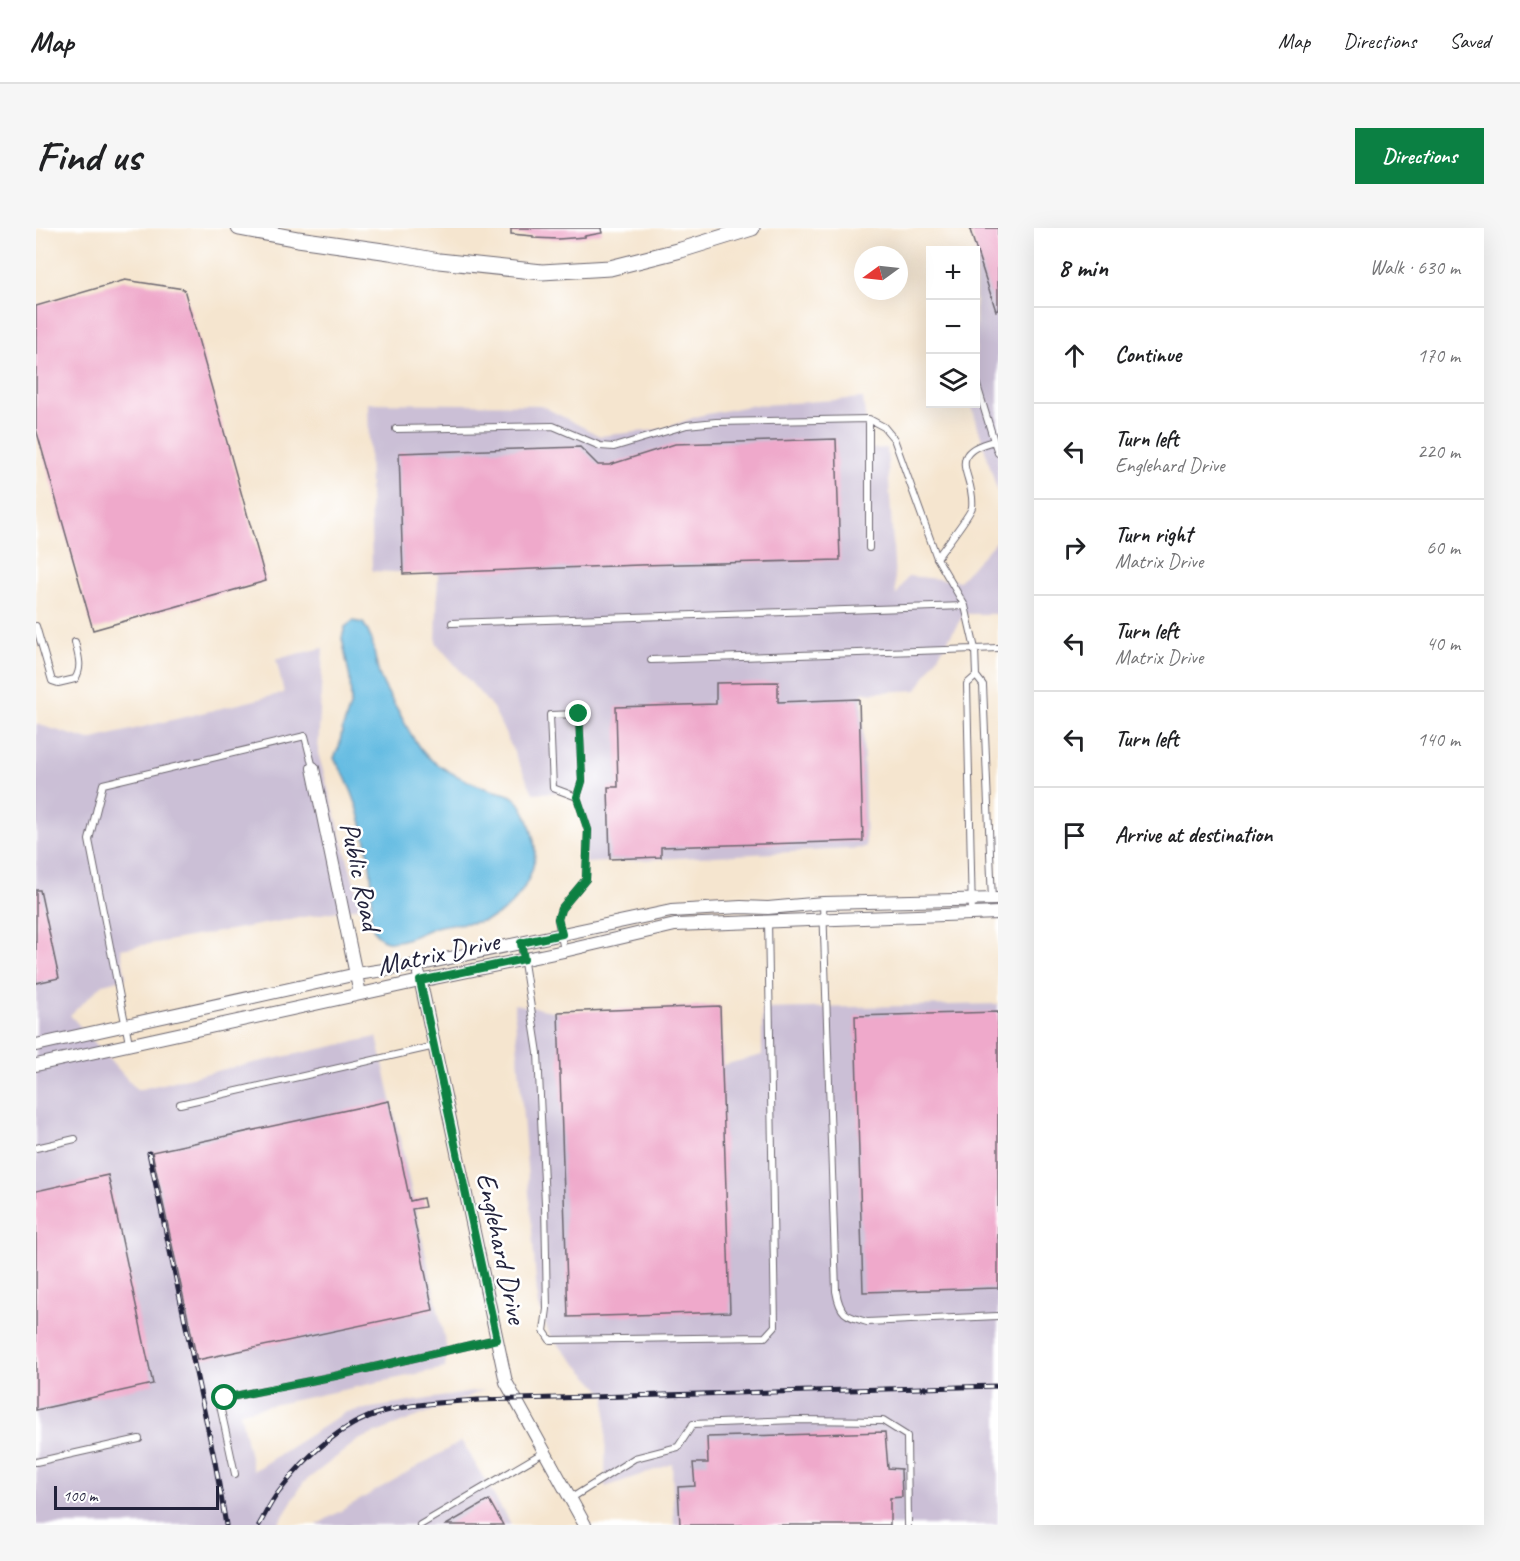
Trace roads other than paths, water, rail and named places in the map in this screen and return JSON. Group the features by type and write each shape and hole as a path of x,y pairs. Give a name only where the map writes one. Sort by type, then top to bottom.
{"street":[{"path":"239,228 439,261 542,272 610,268 681,250 752,228"},
{"name":"Public Road","path":"313,768 360,994"},
{"name":"Matrix Drive","path":"36,1045 357,974 417,965 671,911 741,907 768,908 823,903 995,900"},
{"name":"Matrix Drive","path":"36,1065 675,926 995,914"},
{"name":"Englehard Drive","path":"417,965 506,1382 585,1525"}],"lane":[{"path":"980,398 998,453"},
{"path":"869,419 869,548"},
{"path":"396,429 553,426 600,446 615,447 687,425 716,422 869,419 884,427 894,439 937,558 964,606 975,649 976,676 983,685 995,914"},
{"path":"937,558 972,509 971,493 964,467 966,456 977,445 994,441"},
{"path":"452,623 964,606"},
{"path":"36,626 52,681 58,683 75,679 78,675 81,665 75,642"},
{"path":"651,660 998,648"},
{"path":"972,915 967,684 976,676"},
{"path":"564,951 558,919 561,909 586,879 588,830 577,797 582,781 579,714 550,715 553,788 577,797"},
{"path":"129,1044 89,840 103,784 305,735 313,768"},
{"path":"823,903 836,1291 839,1306 850,1318 867,1322 998,1316"},
{"path":"521,943 538,1053 542,1112 547,1309 544,1330 550,1340 765,1336 775,1326 768,908"},
{"path":"180,1104 435,1046"},
{"path":"36,1148 75,1139"},
{"path":"235,1474 219,1401 497,1339"},
{"path":"570,1499 635,1458 678,1447 693,1424 797,1420 883,1421 907,1436 908,1525"},
{"path":"36,1462 139,1438"},
{"path":"420,1525 544,1452"}],"water":[{"path":"353,621 363,623 367,629 382,683 412,737 424,753 455,775 513,797 524,811 534,841 533,865 524,888 507,908 497,915 480,922 436,927 413,937 396,941 381,938 373,928 371,873 362,825 352,792 334,758 351,703 350,679 342,638 345,627"}],"railway":[{"path":"149,1153 215,1462 226,1525"},
{"path":"259,1525 288,1480 323,1444 366,1418 405,1407 478,1400 998,1386"}]}
